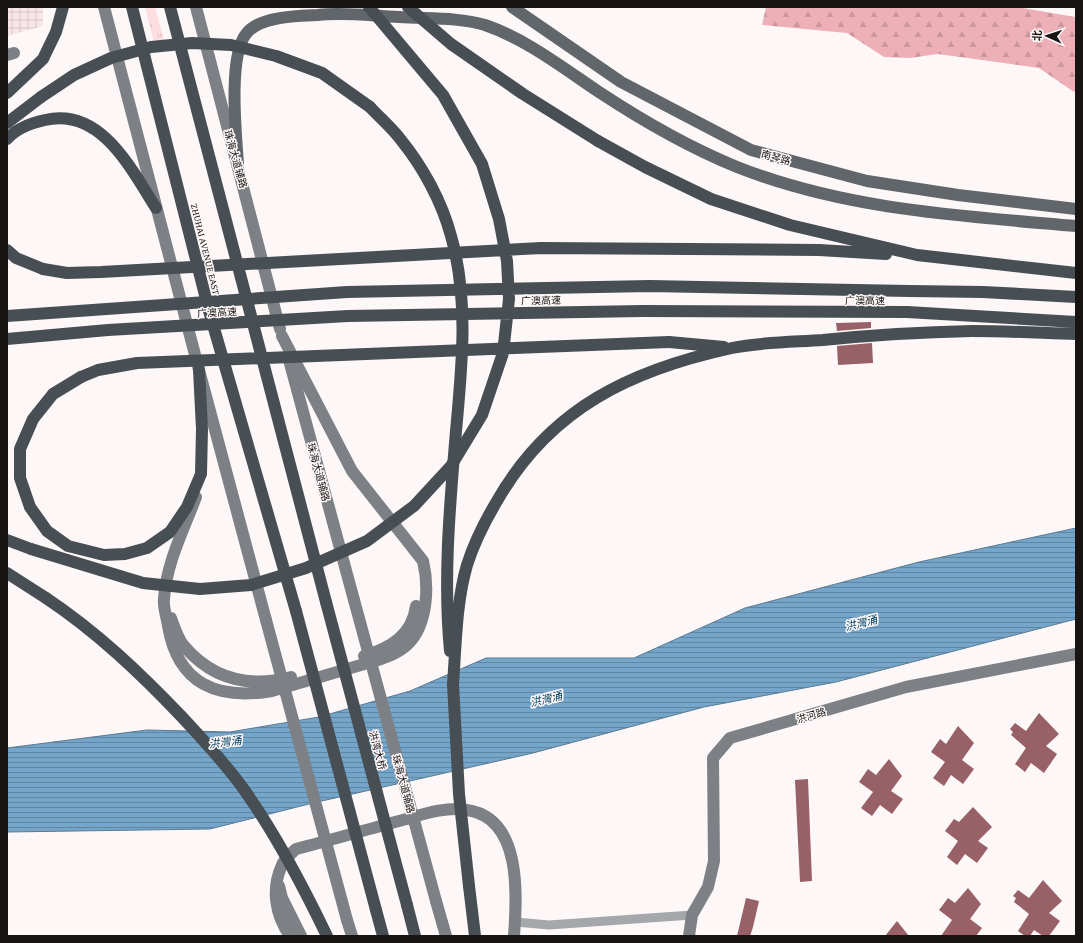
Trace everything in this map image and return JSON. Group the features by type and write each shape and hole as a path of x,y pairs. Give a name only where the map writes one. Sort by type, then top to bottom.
{"highway":[{"path":"7,93 42,59 56,32 63,7"},
{"name":"ZHUHAI AVENUE EAST","path":"132,7 209,311 296,611 383,936"},
{"name":"洪湾大桥","path":"170,7 415,936"},
{"path":"7,540 30,549 143,583 200,588 251,585 306,568 367,541 414,506 451,466 482,416 503,352 509,299 507,261 499,219 482,164 443,95 369,7"},
{"path":"408,7 464,53 523,94 598,141 645,167 711,199 790,225 917,256"},
{"path":"7,123 41,96 74,75 111,58 151,47 192,43 231,45 276,56 322,73 370,107 401,139 421,168 438,200 451,235 460,279 463,335 450,500 446,610 453,684 459,794 475,936"},
{"path":"7,139 30,123 54,117 79,121 101,132 122,155 156,208"},
{"path":"7,250 16,258 43,269 67,273 541,248 819,250 917,256 1076,273"},
{"name":"广澳高速","path":"7,316 347,292 650,286 983,292 1076,298"},
{"name":"广澳高速","path":"7,339 108,330 348,316 643,311 908,312 1076,322"},
{"path":"453,684 459,609 467,565 484,524 507,484 538,444 576,410 615,387 648,372 734,348 857,336 973,331 1076,334"},
{"path":"199,370 202,429 201,474 187,507 170,532 147,548 125,554 104,555 68,546 46,530 30,507 20,478 20,449 33,419 53,394 81,377 98,370 137,364 669,342 734,348"},
{"path":"7,573 77,619 142,675 209,746 245,790 277,840 309,898 327,936"}],"main road":[{"path":"104,7 199,370 352,936"},
{"name":"珠海大道辅路","path":"196,7 221,108 238,164 282,336 446,936"},
{"name":"南琴路","path":"512,7 621,82 751,150 867,181 958,195 1076,209"},
{"path":"238,164 235,86 237,56 246,34 262,23 283,18 327,14 457,20 484,25 515,38 632,114 678,140 737,167 797,188 863,203 977,217 1076,226"},
{"path":"201,474 198,495 170,569 164,600 176,656 186,671 210,688 225,692 255,694 272,691 378,660 395,654 408,644 418,630 424,613 426,573 423,561 411,544 381,510 352,472 282,336"},
{"path":"164,600 184,645 204,664 222,675 242,681 263,683 288,678 373,654 391,646 405,634 415,615 420,584 417,559 411,544"},
{"name":"洪河路","path":"692,915 708,887 714,861 713,758 730,738 906,687 1076,654"},
{"path":"290,936 277,912 275,898 282,864 296,849 442,810 468,810 485,816 502,831 512,854 514,875 514,936"},
{"path":"278,880 282,898 301,936"},
{"path":"689,936 692,915"}],"street":[{"path":"515,922 549,925 692,915"}],"shaded area":[{"path":"7,7 43,7 43,26 7,36"}],"green space":[{"path":"145,7 155,7 164,40 154,42"},
{"path":"766,7 1017,7 1075,17 1076,90 1074,92 1039,68 938,54 910,58 884,57 847,33 762,25"}],"water":[{"name":"洪灣涌","path":"1076,528 1076,619 836,682 704,707 533,753 313,803 210,829 7,832 7,748 147,730 230,732 319,717 410,691 486,658 634,658 745,608 919,562"}],"building":[{"path":"871,322 871,328 837,331 836,323"},
{"path":"872,343 873,363 838,365 837,346"},
{"path":"1039,713 1059,734 1046,746 1057,754 1044,773 1031,763 1025,772 1015,764 1026,748 1011,735 1013,732 1010,729 1015,723 1026,731"},
{"path":"958,726 974,743 962,760 974,769 963,784 951,775 944,786 933,778 945,762 931,752 940,739 946,744"},
{"path":"889,759 902,776 891,791 903,799 892,814 880,805 872,816 861,808 873,792 859,782 868,769 876,775"},
{"path":"808,779 812,881 800,882 795,780"},
{"path":"973,807 992,827 978,841 988,848 977,863 965,854 957,865 947,857 958,841 945,831 954,819 959,822"},
{"path":"1043,880 1062,901 1049,913 1060,921 1049,936 1043,936 1034,930 1030,936 1025,936 1018,931 1029,914 1014,902 1016,898 1013,896 1018,890 1029,898"},
{"path":"968,888 981,904 970,919 982,928 976,936 941,936 952,920 939,910 948,898 955,903"},
{"path":"746,898 759,901 753,927 750,936 737,936"},
{"path":"897,921 909,936 885,936"}]}
